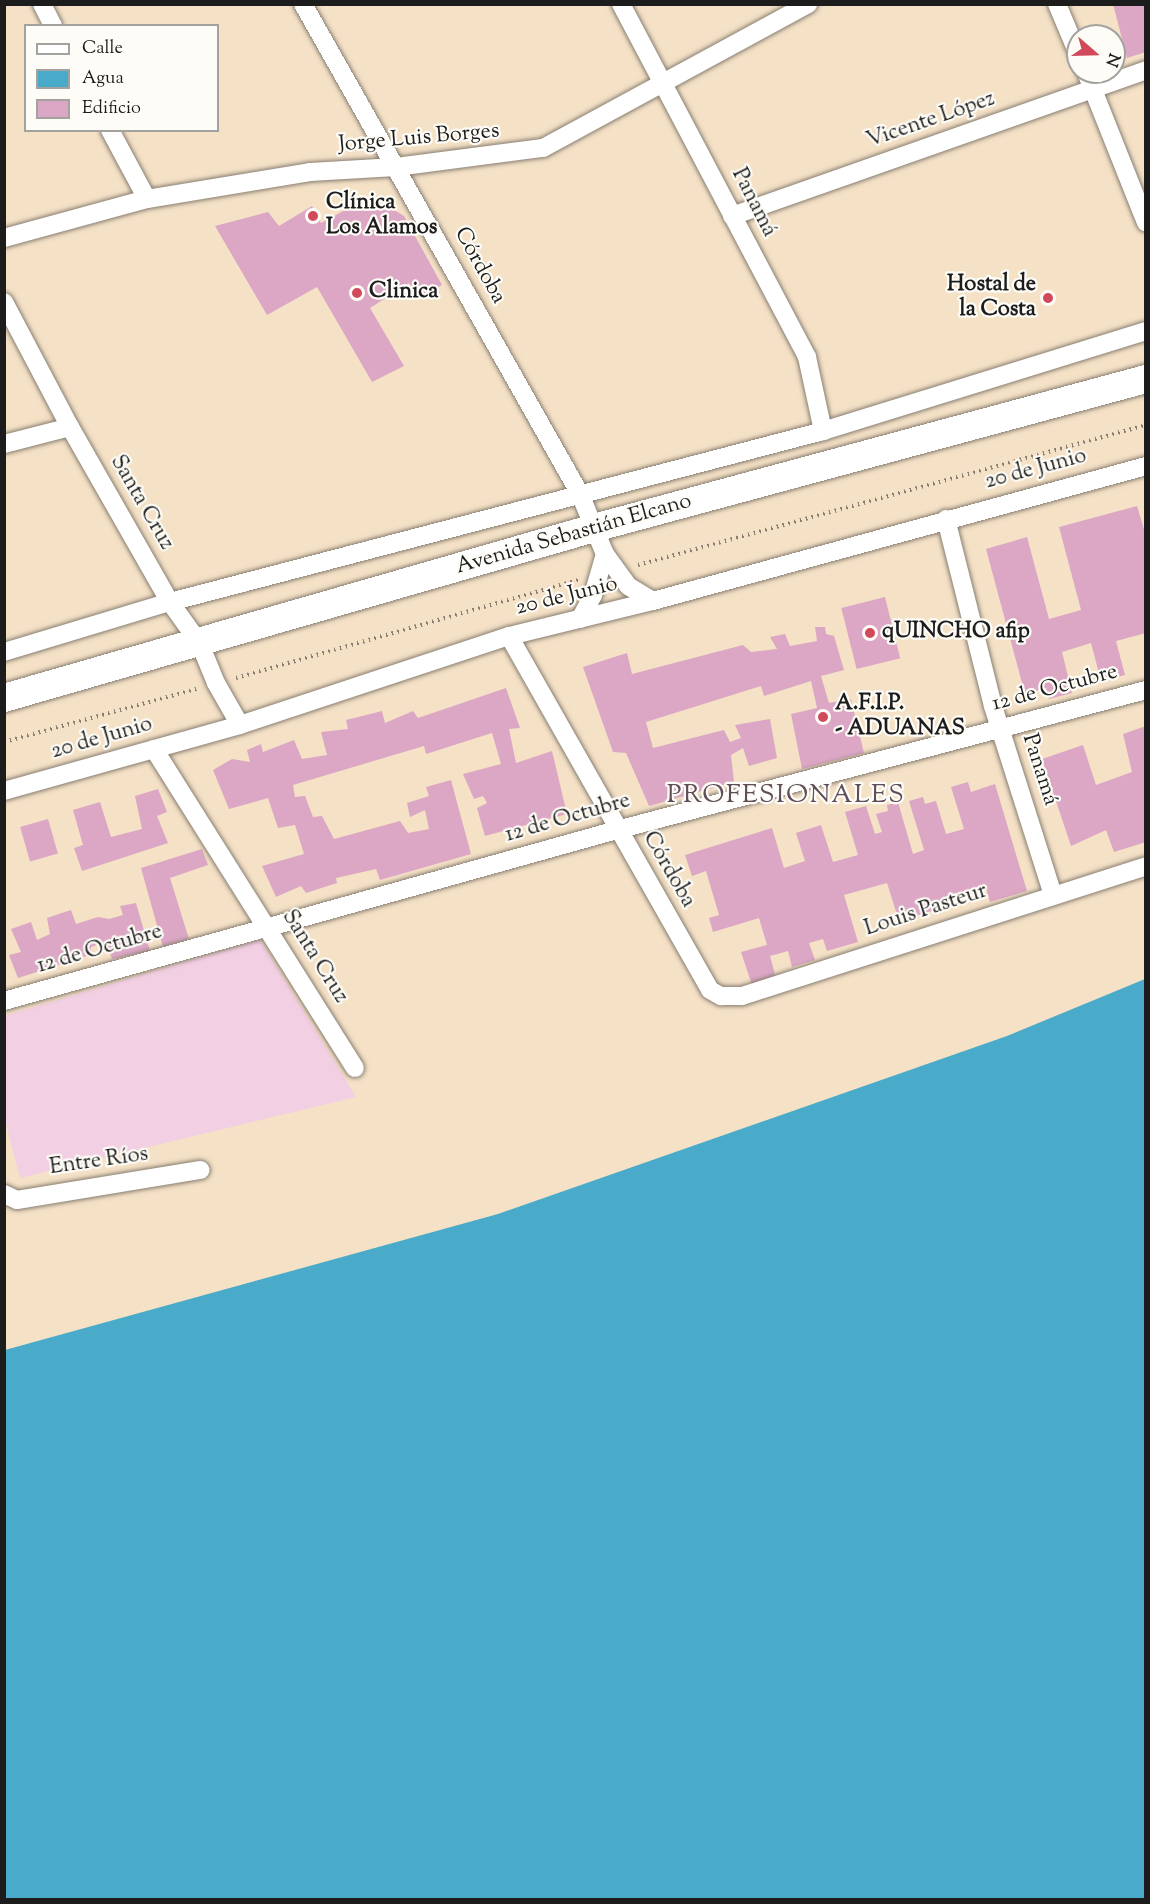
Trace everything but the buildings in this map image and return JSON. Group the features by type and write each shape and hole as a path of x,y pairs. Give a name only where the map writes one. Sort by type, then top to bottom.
{"main road":[{"name":"Avenida Sebastián Elcano","path":"4,698 200,644 594,528 1146,379"}],"street":[{"path":"42,4 52,24"},
{"name":"Córdoba","path":"303,4 580,494 605,554 628,586 653,601"},
{"name":"Panamá","path":"621,4 665,83 807,357 823,431"},
{"name":"Jorge Luis Borges","path":"4,238 147,199 310,172 396,167 520,154 543,148 808,4"},
{"path":"1057,4 1066,25"},
{"name":"Vicente López","path":"732,216 1146,70"},
{"path":"1091,84 1146,223"},
{"path":"111,132 147,199"},
{"name":"Santa Cruz","path":"4,302 70,427 170,602 200,644 216,684 240,725"},
{"path":"4,652 170,602 823,431 1146,331"},
{"path":"4,444 70,427"},
{"name":"20 de Junio","path":"4,791 240,725 509,636 653,601 1146,466"},
{"name":"Panamá","path":"946,519 1000,728 1053,895"},
{"path":"580,620 593,595 605,554"},
{"name":"Córdoba","path":"509,636 617,830 710,990 721,996"},
{"name":"12 de Octubre","path":"4,1001 617,830 1146,690"},
{"name":"Santa Cruz","path":"154,749 355,1068"},
{"name":"Louis Pasteur","path":"721,996 742,996 1146,867"},
{"name":"Entre Ríos","path":"4,1194 17,1200 201,1170"}],"shaded area":[{"path":"260,939 356,1097 20,1178 5,1120 4,1016"}],"water":[{"path":"1145,979 1145,1899 5,1899 5,1350 498,1214 1007,1036"}],"place":[{"name":"Clínica Los Alamos","path":"313,216"},
{"name":"Clinica","path":"357,293"},
{"name":"Hostal de la Costa","path":"1048,298"},
{"name":"qUINCHO afip","path":"870,633"},
{"name":"A.F.I.P. - ADUANAS","path":"823,717"}],"district":[{"name":"PROFESIONALES","path":"786,796"}]}
